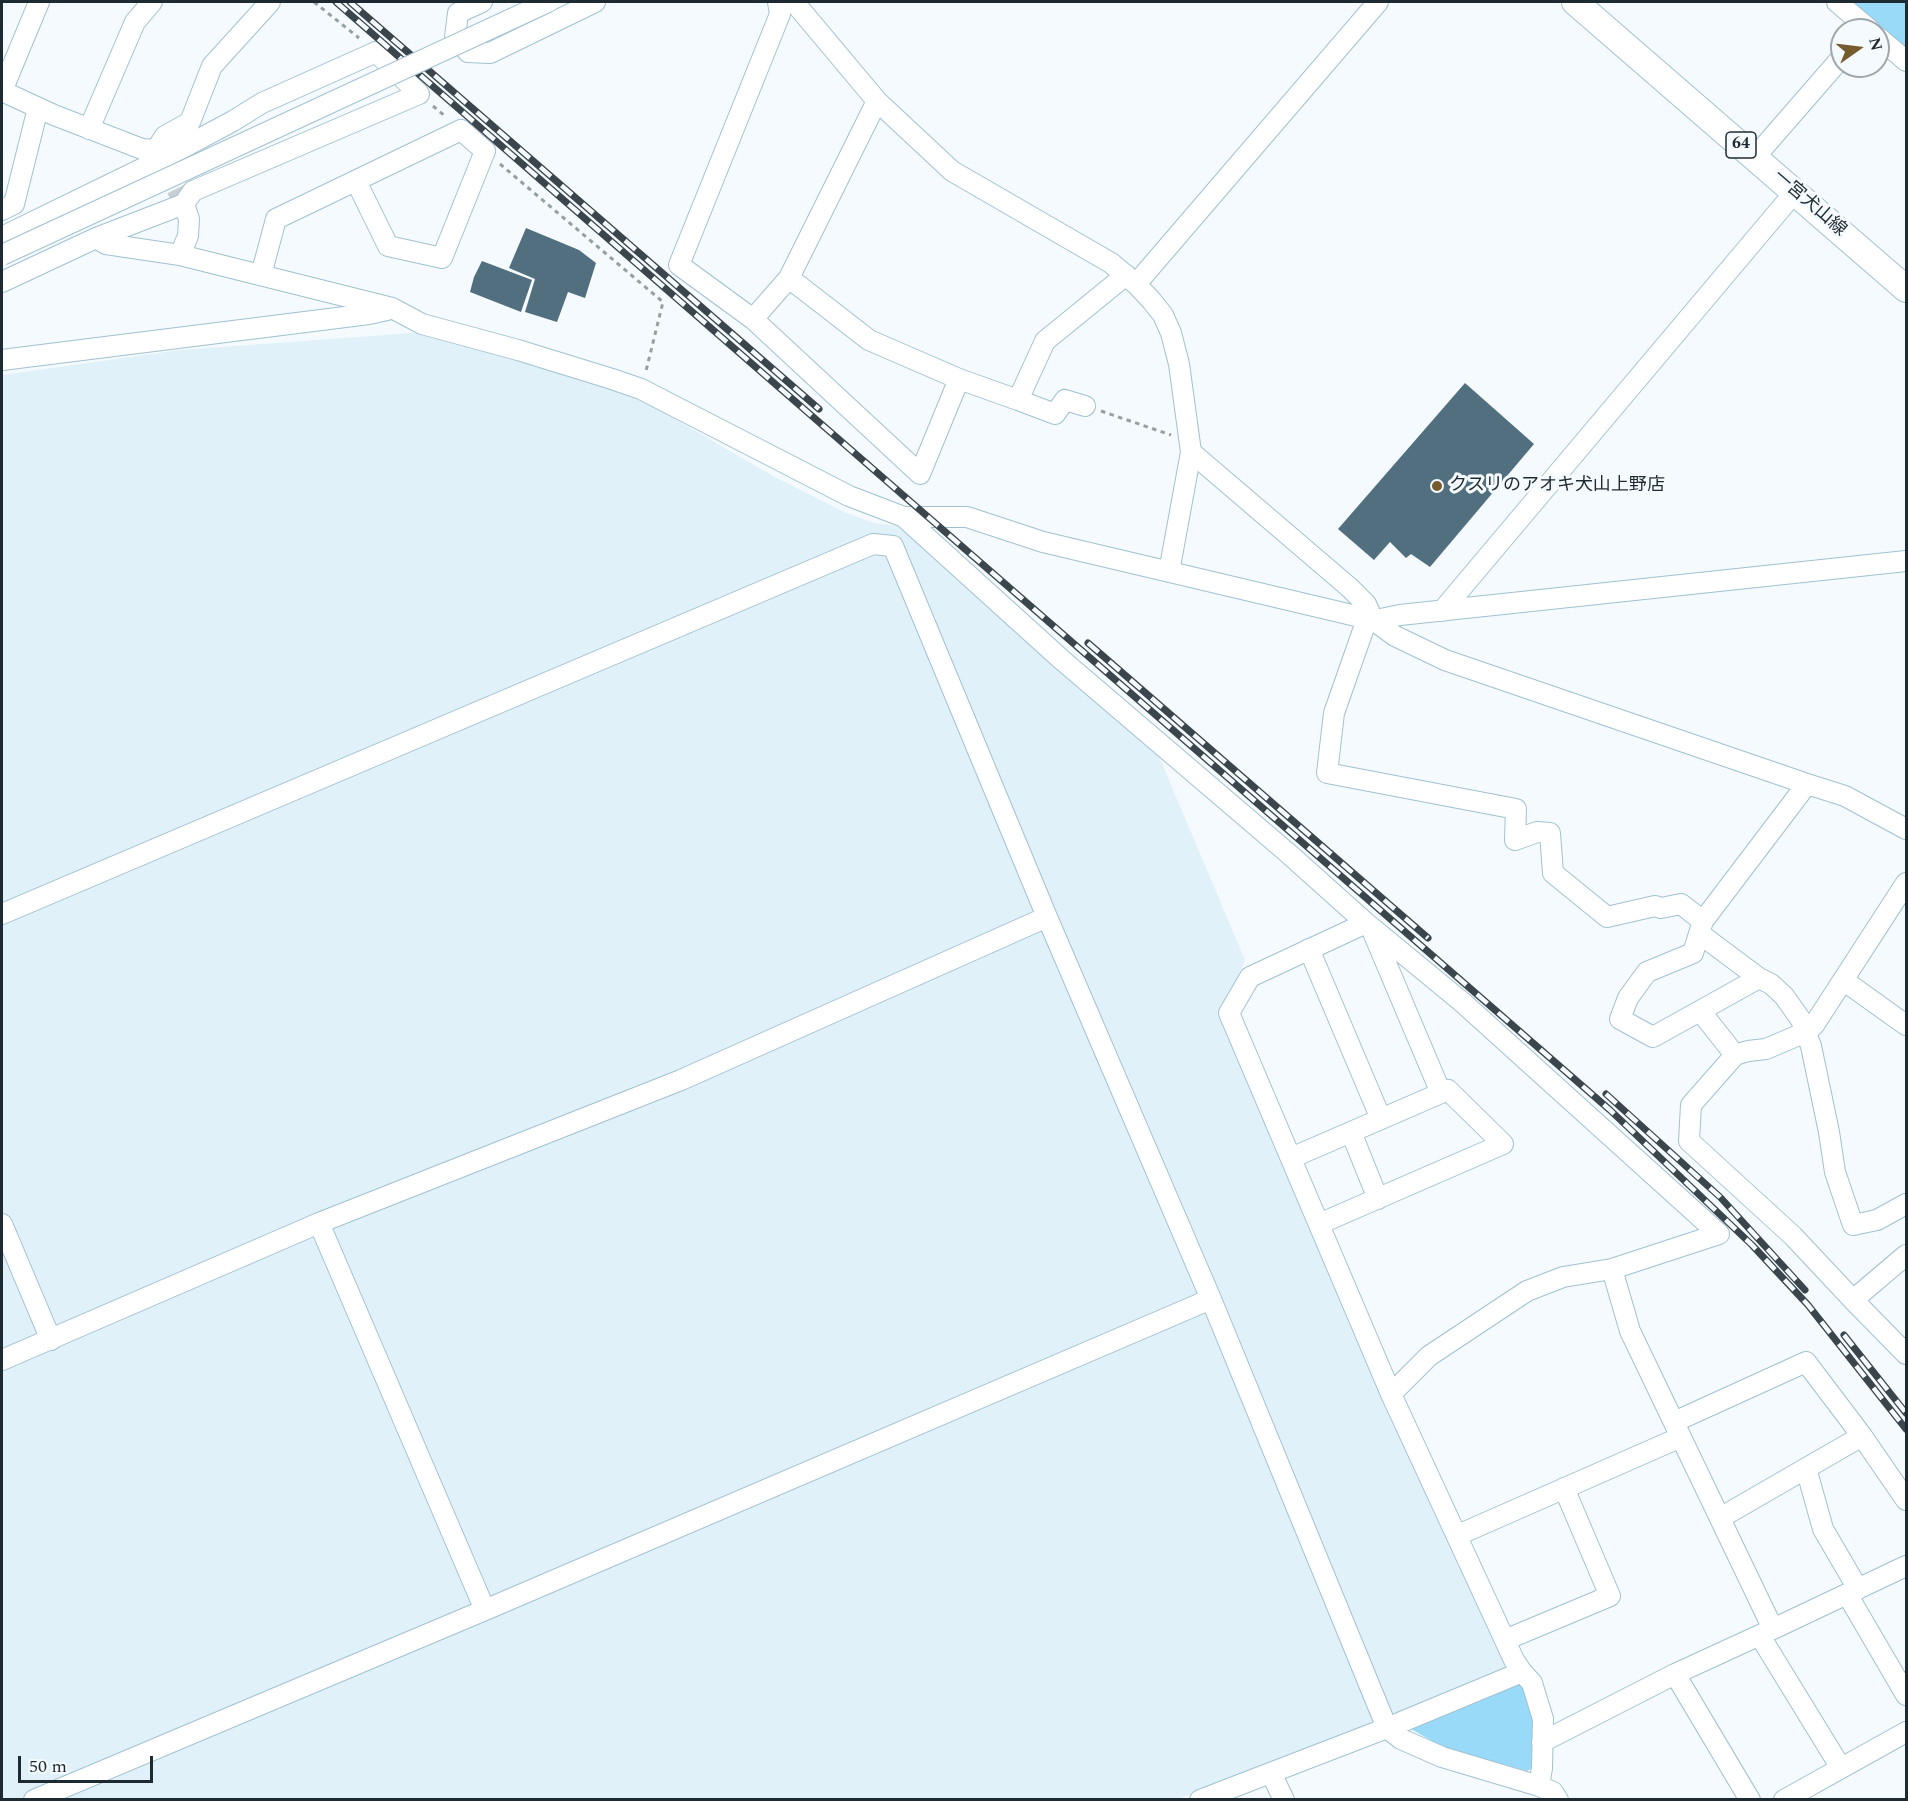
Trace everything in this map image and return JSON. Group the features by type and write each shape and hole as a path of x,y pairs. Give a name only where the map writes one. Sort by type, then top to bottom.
{"main road":[{"name":"一宮犬山線","path":"1575,2 1906,289"}],"street":[{"path":"39,2 2,91 89,129 159,155"},
{"path":"89,129 135,22 152,2"},
{"path":"159,155 165,136 190,122 212,66 270,2"},
{"path":"482,2 458,13 455,37 468,52 490,52 595,2"},
{"path":"2,255 548,2"},
{"path":"778,2 780,15 679,265 753,319 920,474 959,379"},
{"path":"794,2 877,101 952,171 1111,264 1131,280 1163,315 1171,333 1179,364 1191,447 1169,572"},
{"path":"1018,400 1045,341 1131,280 1378,2"},
{"path":"1838,2 1856,18"},
{"path":"1890,48 1906,61"},
{"path":"2,237 159,155 233,122 262,103 376,52 419,94 193,191 184,204 96,238 2,282"},
{"path":"1755,157 1830,71"},
{"path":"753,319 789,278 877,101"},
{"path":"2,210 14,204 11,175 38,108"},
{"path":"261,275 276,219 461,130 485,152 442,258 388,246 356,181"},
{"path":"1442,611 1794,193"},
{"path":"180,255 188,236 189,219 184,204"},
{"path":"96,238 106,244 180,255 392,308 422,324 518,350 640,389 849,496 904,517 967,517 1043,542 1373,620 1395,636 1445,660 1845,796 1906,829"},
{"path":"789,278 869,340 959,379 1054,414 1065,400 1085,406"},
{"path":"2,360 369,314 392,308"},
{"path":"1191,447 1350,588 1366,604 1373,620"},
{"path":"904,517 1062,660 1281,846 1368,925 1462,1002 1719,1234 1612,1269 1563,1277 1527,1290 1429,1356 1391,1394"},
{"path":"2,914 873,544 893,546 1047,917 1211,1299 1387,1728 1401,1739 1442,1757 1539,1786 1553,1792 1558,1800"},
{"path":"1906,561 1400,615 1366,622 1334,713 1327,773 1516,809 1515,840 1537,832 1550,833 1553,873 1607,917 1655,906 1661,908 1681,904 1701,927 1784,996 1801,1020 1811,1046 1835,1172 1853,1225 1877,1220 1906,1204"},
{"path":"1760,978 1653,1037 1620,1019 1628,998 1647,972 1693,953 1701,927 1807,784"},
{"path":"1905,1349 1853,1300 1793,1236 1689,1142 1691,1105 1735,1055 1766,1049 1806,1032 1814,1025 1906,883"},
{"path":"2,1360 319,1223 681,1080 1047,917"},
{"path":"1368,925 1309,949 1250,977 1229,1013 1391,1394 1505,1640 1521,1672 1532,1683 1543,1719 1542,1768 1539,1786"},
{"path":"1368,925 1441,1093"},
{"path":"1309,949 1381,1119"},
{"path":"1843,981 1904,1018"},
{"path":"1701,1012 1735,1055"},
{"path":"1291,1158 1448,1090 1503,1144 1319,1224"},
{"path":"1351,1132 1378,1198"},
{"path":"319,1223 485,1610"},
{"path":"2,1224 51,1340"},
{"path":"1853,1300 1906,1255"},
{"path":"1612,1269 1630,1331 1720,1518 1766,1633 1841,1768"},
{"path":"34,1800 485,1610 1211,1299"},
{"path":"1458,1535 1564,1488 1806,1362 1862,1436 1906,1500"},
{"path":"1720,1518 1862,1436"},
{"path":"1806,1468 1823,1529 1906,1695"},
{"path":"1505,1640 1610,1596 1564,1488"},
{"path":"1542,1742 1675,1674 1906,1566"},
{"path":"1200,1800 1387,1728 1521,1672"},
{"path":"1675,1674 1750,1800"},
{"path":"1784,1800 1906,1732"},
{"path":"1270,1773 1284,1800"}],"path":[{"path":"314,2 376,52"},
{"path":"419,94 461,130"},
{"path":"485,152 663,302 649,363 640,389"},
{"path":"1085,406 1129,419 1191,447"}],"shaded area":[{"path":"1837,2 1906,2 1906,61 1890,47 1890,18 1856,18"},
{"path":"413,333 573,376 649,404 773,476 846,513 874,523 911,528 1155,747 1245,960 1222,1012 1511,1672 1178,1799 2,1799 2,375 180,350"},
{"path":"1514,1680 1528,1690 1537,1719 1533,1768 1527,1771 1443,1747 1411,1729 1409,1723"}],"building":[{"path":"526,228 579,250 596,263 585,298 568,292 557,322 525,312 535,279 509,268"},
{"path":"482,261 532,280 521,312 470,292"},
{"name":"クスリのアオキ犬山上野店","path":"1465,383 1534,444 1430,567 1411,554 1406,558 1390,542 1374,560 1338,529"}],"tunnel":[{"path":"163,162 184,204"}],"railway":[{"path":"336,2 1610,1110 1752,1245 1808,1305 1906,1429"},
{"path":"350,2 819,409"},
{"path":"1088,643 1428,938"},
{"path":"1606,1094 1720,1197 1805,1290"},
{"path":"1844,1335 1906,1413"}],"place":[{"name":"クスリのアオキ犬山上野店","path":"1437,486"}]}
